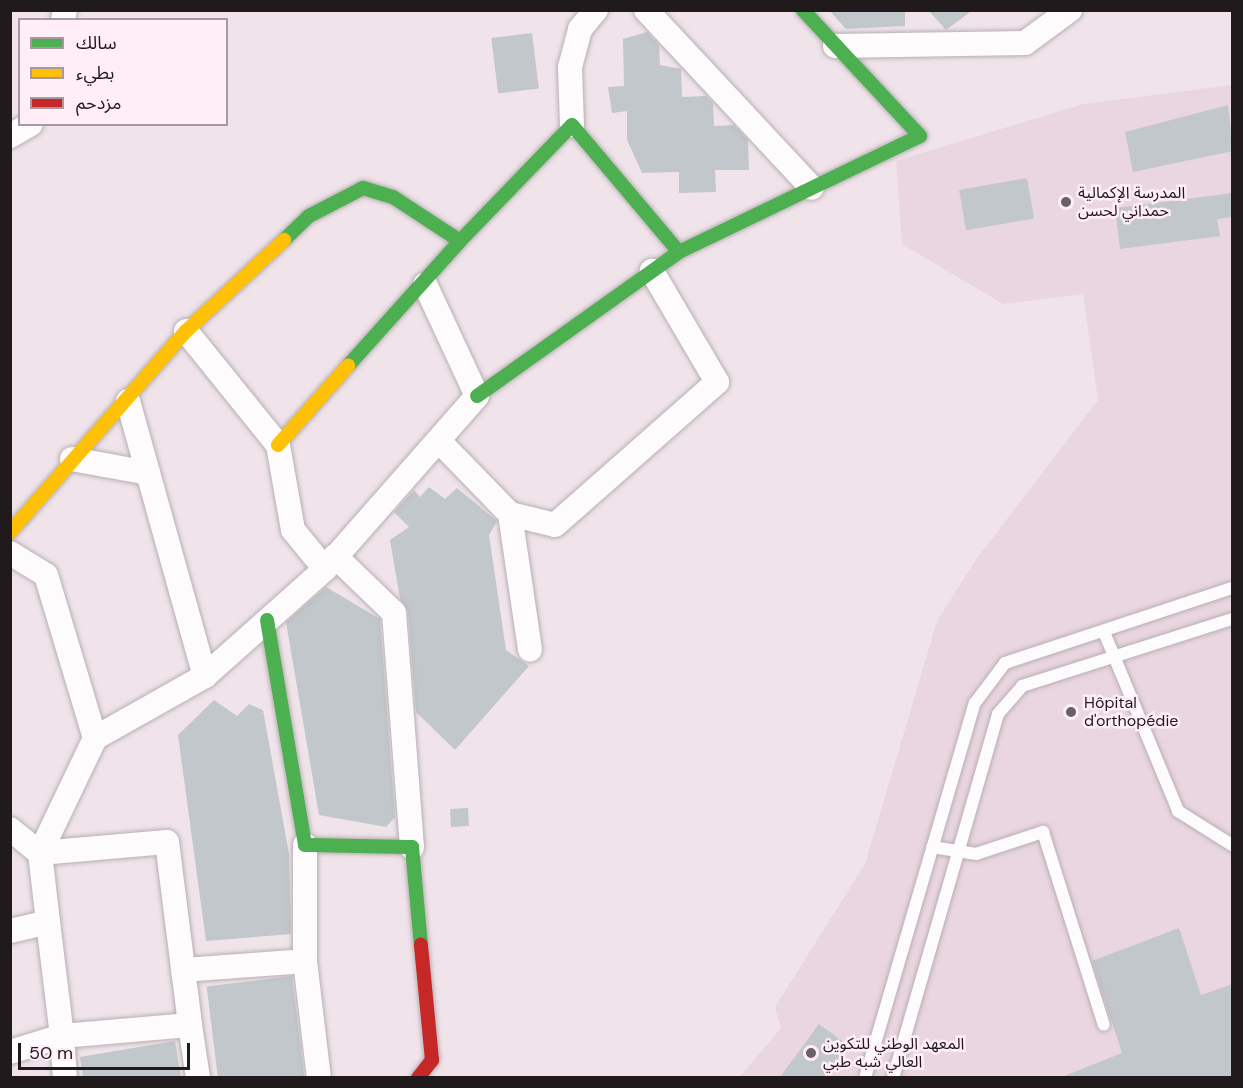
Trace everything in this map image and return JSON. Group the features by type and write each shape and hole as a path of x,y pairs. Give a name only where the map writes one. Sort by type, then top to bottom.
{"street":[{"path":"596,10 580,29 570,67 572,125 679,252"},
{"path":"646,10 812,188"},
{"path":"65,1077 40,853 95,738 205,676 330,562 477,396 679,252 920,136 803,10"},
{"path":"834,46 1025,43 1070,10"},
{"path":"278,445 425,284 460,241 572,125"},
{"path":"10,136 28,126"},
{"path":"10,532 72,459 128,401 186,332 309,216 363,188 393,197 460,241"},
{"path":"439,441 510,514 555,525 717,382 652,271"},
{"path":"425,284 477,396"},
{"path":"186,332 278,445 293,530 394,613 412,847 432,1060 418,1077"},
{"path":"128,401 205,676"},
{"path":"72,459 148,473"},
{"path":"510,514 530,650"},
{"path":"10,553 46,575 95,738"},
{"path":"267,620 305,845 305,961 319,1077"},
{"path":"10,829 40,853 167,842 198,1077"},
{"path":"305,845 412,847"},
{"path":"10,931 48,922"},
{"path":"183,969 305,961"},
{"path":"10,1053 62,1035 190,1025"}],"lane":[{"path":"865,1077 975,704 1005,663 1233,588"},
{"path":"893,1077 998,714 1022,686 1233,619"},
{"path":"1104,632 1178,811 1233,845"},
{"path":"932,847 956,853 976,854 1043,832 1104,1025"}],"shaded area":[{"name":"Hôpital d'orthopédie","path":"1232,85 1232,1077 739,1078 781,1028 775,1007 865,864 937,621 975,561 1098,400 1083,294 1003,304 902,244 896,161 1083,104"}],"building":[{"path":"829,10 905,10 905,26 846,29"},
{"path":"928,10 973,10 946,30"},
{"path":"647,32 659,45 660,65 681,69 682,97 706,96 713,103 714,126 734,125 748,140 749,170 715,170 716,192 679,193 679,172 642,173 627,140 627,111 612,113 608,87 624,86 623,39"},
{"path":"532,33 539,89 498,94 491,38"},
{"path":"1228,105 1233,151 1133,172 1125,132"},
{"path":"1027,178 1034,218 966,230 959,190"},
{"path":"1233,193 1233,217 1217,219 1220,236 1120,249 1115,208"},
{"path":"429,487 445,499 457,488 497,521 489,535 506,650 529,666 455,750 416,712 408,612 400,599 390,540 409,527 394,512 414,490 420,497"},
{"path":"326,587 380,619 395,817 386,827 319,815 286,622"},
{"path":"214,700 237,716 249,704 263,710 289,854 291,934 206,941 178,735"},
{"path":"468,808 469,826 451,827 450,809"},
{"path":"1179,928 1201,995 1233,984 1233,1077 1062,1077 1122,1053 1092,961"},
{"path":"292,976 304,1077 218,1078 207,986"},
{"path":"819,1024 848,1045 824,1077 780,1077"},
{"path":"175,1041 181,1077 83,1077 80,1057"}],"traffic: fast":[{"path":"679,252 920,136 803,10"},
{"path":"460,241 572,125 679,252 477,396"},
{"path":"284,240 309,216 363,188 393,197 460,241 348,366"},
{"path":"267,620 305,845 412,847 421,945"}],"traffic: slow":[{"path":"10,532 186,331 284,240"},
{"path":"278,445 348,366"}],"traffic: jam":[{"path":"418,1078 432,1060 421,945"}],"place":[{"name":"المدرسة الإكمالية حمداني لحسن","path":"1066,202"},
{"name":"Hôpital d'orthopédie","path":"1071,712"},
{"name":"المعهد الوطني للتكوين العالي شبه طبي","path":"811,1053"}]}
